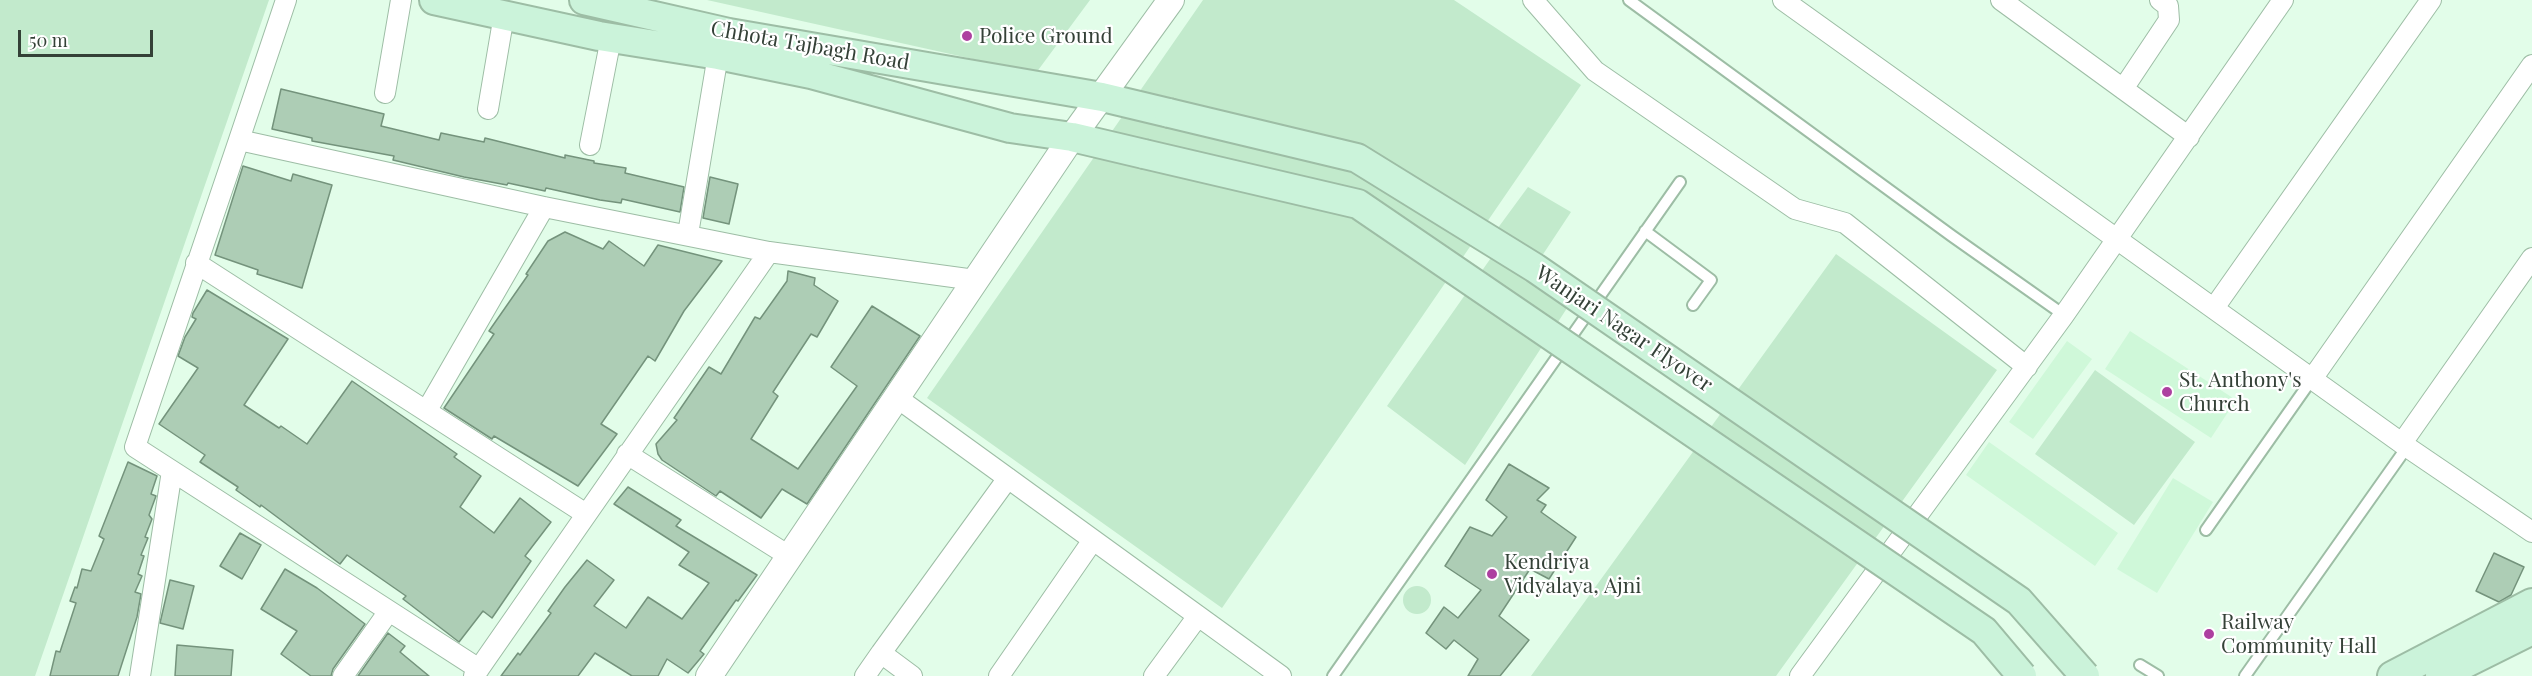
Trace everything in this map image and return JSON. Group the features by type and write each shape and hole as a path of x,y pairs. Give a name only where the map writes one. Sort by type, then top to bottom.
{"main road":[{"path":"434,0 611,38 718,55 811,74 1010,128 1072,137 1358,204 1976,625 1984,631 2022,676"},
{"name":"Chhota Tajbagh Road","path":"584,0 729,33 1102,97"},
{"name":"Wanjari Nagar Flyover","path":"1102,97 1357,158 1535,268 2019,600 2085,676"},
{"path":"2392,676 2532,603"},
{"path":"2439,676 2532,630"}],"street":[{"path":"286,0 135,447 389,611 477,673 769,252"},
{"path":"385,93 401,0"},
{"path":"709,676 1072,137 1171,0"},
{"path":"1783,0 2404,445 2532,532"},
{"path":"2001,0 2189,137"},
{"path":"2123,89 2169,20 2168,6 2160,0"},
{"path":"1800,676 2118,240 2240,59 2283,0"},
{"path":"2214,308 2431,0"},
{"path":"1538,2 1595,71 1795,209 1845,223 2026,367"},
{"path":"488,110 504,15"},
{"path":"590,145 611,38"},
{"path":"688,234 718,55"},
{"path":"2312,379 2532,65"},
{"path":"239,140 544,207 769,252 975,280"},
{"path":"427,410 544,207"},
{"path":"2404,445 2532,258"},
{"path":"196,263 586,514"},
{"path":"896,397 1281,676"},
{"path":"627,454 789,556"},
{"path":"140,676 172,471"},
{"path":"865,676 1008,478"},
{"path":"999,676 1093,540"},
{"path":"343,676 389,611"},
{"path":"1154,676 1198,616"},
{"path":"881,653 912,676"}],"lane":[{"path":"1629,0 2064,315"},
{"path":"1333,676 1680,182"},
{"path":"1645,231 1711,280 1693,305"},
{"path":"2206,530 2312,379"},
{"path":"2245,676 2404,445"},
{"path":"2140,665 2158,676"}],"shaded area":[{"path":"0,0 269,0 35,676 0,676"},
{"name":"Police Ground","path":"707,0 1090,0 1036,73"},
{"path":"1203,0 1454,0 1581,85 1222,608 927,398"},
{"path":"1528,187 1571,212 1532,271 1571,302 1465,465 1387,406 1500,245 1492,236"},
{"path":"1836,254 1997,370 1776,676 1531,676"},
{"name":"St. Anthony's Church","path":"2130,331 2236,400 2211,438 2105,369"},
{"path":"2067,341 2092,359 2033,439 2009,422"},
{"path":"2095,370 2195,442 2134,525 2035,454"},
{"path":"1989,442 2118,533 2095,566 1966,475"},
{"path":"2173,478 2213,502 2157,593 2117,569"},
{"path":"1417,586 1427,590 1431,600 1427,610 1417,614 1407,610 1403,600 1407,590"}],"building":[{"path":"281,89 384,114 381,126 439,140 441,133 484,142 485,138 565,158 565,155 626,168 625,173 684,187 680,212 622,199 621,203 546,188 545,191 464,177 393,160 394,156 312,141 312,138 272,129"},
{"path":"243,166 291,181 293,174 332,185 302,288 257,274 258,270 215,255"},
{"path":"710,177 738,184 729,224 703,218"},
{"path":"565,232 603,249 609,241 644,266 658,245 722,261 684,311 655,361 648,356 601,424 617,434 578,486 494,436 492,439 444,408 494,334 489,331 528,275 526,274 548,241"},
{"path":"788,271 815,278 814,285 838,301 817,337 811,334 773,392 778,396 751,439 798,469 857,386 831,367 872,306 920,336 807,504 782,489 761,518 720,491 716,496 662,460 656,444 677,420 674,418 709,367 721,374 755,317 760,319 787,281"},
{"path":"207,290 288,339 244,405 307,444 352,381 457,454 454,457 481,476 460,507 494,533 520,498 551,522 525,556 531,561 492,618 483,611 459,642 403,599 406,596 347,555 340,564 261,505 260,507 236,490 238,487 200,462 205,455 159,424 198,368 178,356 185,337 196,319 192,317 193,313"},
{"path":"128,462 157,476 151,494 156,496 149,515 152,519 145,537 148,538 141,555 144,556 138,574 142,576 135,592 141,594 137,617 118,676 50,676 56,651 60,652 76,603 70,601 75,587 77,588 82,569 91,571 104,539 99,536"},
{"name":"Kendriya Vidyalaya, Ajni","path":"1509,464 1549,488 1537,500 1546,505 1541,512 1576,537 1549,579 1530,569 1499,616 1529,640 1500,676 1468,676 1478,659 1454,640 1446,649 1426,633 1444,607 1458,618 1481,590 1445,566 1470,527 1492,536 1507,517 1486,500"},
{"path":"628,487 681,520 676,526 757,575 738,601 736,600 700,651 704,654 688,673 667,659 658,676 632,676 595,653 578,676 501,676 518,653 520,655 551,613 548,611 587,560 614,580 594,606 626,628 648,597 682,619 709,583 679,565 689,552 614,504"},
{"path":"240,533 261,545 242,579 220,566"},
{"path":"2494,553 2524,567 2511,595 2499,602 2476,591"},
{"path":"285,569 317,588 365,624 333,669 331,676 311,676 281,654 297,631 261,609"},
{"path":"170,580 194,586 183,629 160,623"},
{"path":"388,633 405,646 400,652 429,676 358,676"},
{"path":"177,645 233,650 231,676 175,676"}],"place":[{"name":"Police Ground","path":"967,36"},
{"name":"St. Anthony's Church","path":"2167,392"},
{"name":"Kendriya Vidyalaya, Ajni","path":"1492,574"},
{"name":"Railway Community Hall","path":"2209,634"}]}
